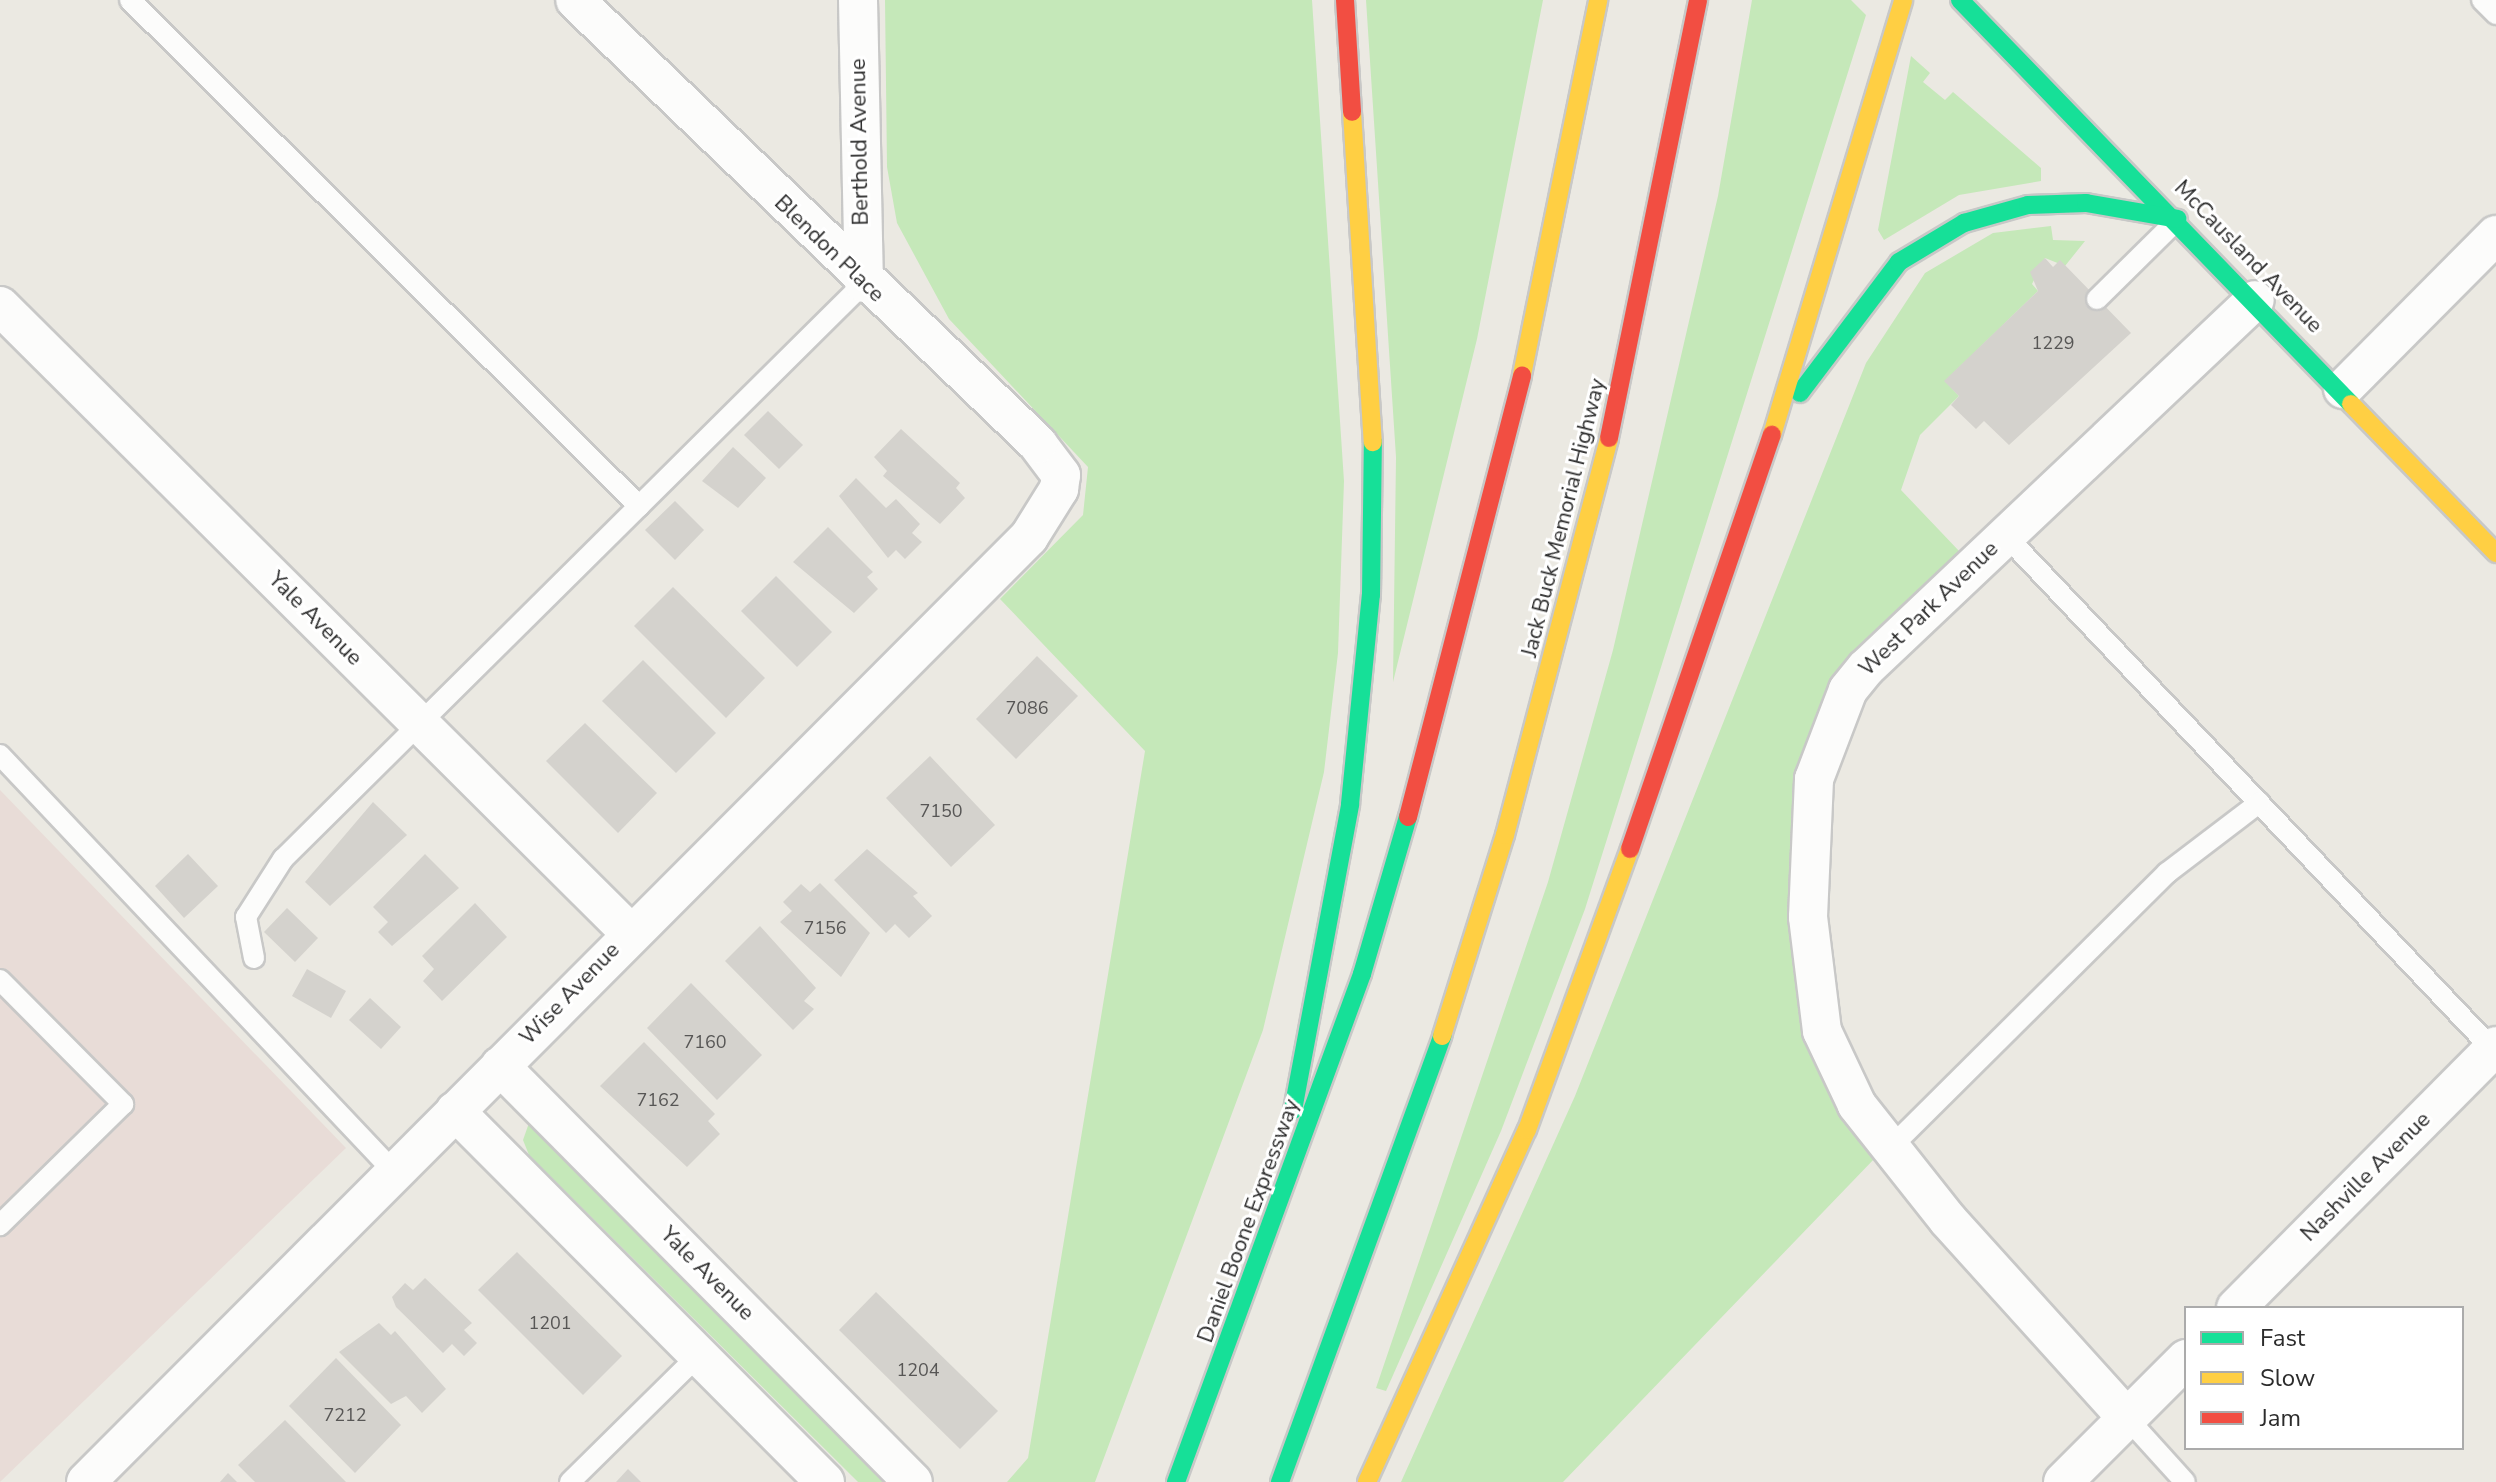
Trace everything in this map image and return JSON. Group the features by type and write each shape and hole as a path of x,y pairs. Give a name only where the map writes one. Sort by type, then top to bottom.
{"main road":[{"path":"1276,1224 1350,804 1371,595 1372,421 1345,0"},
{"name":"Daniel Boone Expressway","path":"1176,1482 1276,1224 1362,974 1505,457 1598,0"},
{"name":"Jack Buck Memorial Highway","path":"1280,1482 1444,1039 1587,530 1698,0"},
{"path":"1367,1482 1527,1130 1771,439 1903,0"},
{"name":"McCausland Avenue","path":"1960,0 2343,389 2496,553"},
{"path":"1771,439 1828,350 1899,262 1964,223 2028,205 2086,203 2178,219"}],"street":[{"name":"Blendon Place","path":"575,0 864,283 1053,460 1061,475 1053,505"},
{"name":"Berthold Avenue","path":"858,0 864,283"},
{"path":"2343,389 2496,235"},
{"name":"West Park Avenue","path":"2127,1418 1857,1105 1822,1031 1808,917 1814,779 1848,690 2005,535 2255,300"},
{"name":"Yale Avenue","path":"0,306 630,933"},
{"name":"Wise Avenue","path":"86,1482 630,933 1029,537 1053,505"},
{"name":"Nashville Avenue","path":"2238,1306 2495,1050"},
{"name":"Yale Avenue","path":"500,1066 913,1482"},
{"path":"455,1111 825,1482"},
{"path":"2063,1482 2184,1361"}],"lane":[{"path":"130,0 639,506"},
{"path":"2482,0 2496,14"},
{"path":"2097,299 2178,219"},
{"path":"254,958 246,917 260,890 420,725 864,283"},
{"path":"2005,535 2495,1050"},
{"path":"0,755 394,1172"},
{"path":"1891,1147 2167,873 2259,803"},
{"path":"0,980 123,1104 0,1225"},
{"path":"570,1482 699,1355"},
{"path":"2127,1418 2185,1482"}],"shaded area":[{"path":"0,790 346,1148 0,1482"}],"green space":[{"path":"885,0 1312,0 1344,481 1338,653 1324,772 1263,1030 1095,1482 1007,1482 1028,1458 1145,751 1000,599 1083,515 1088,467 949,319 897,223 887,167"},
{"path":"1366,0 1543,0 1477,339 1393,682 1396,457"},
{"path":"1752,0 1851,0 1866,15 1585,909 1501,1131 1386,1391 1376,1388 1548,882 1613,650 1718,196"},
{"path":"1911,56 1930,73 1923,82 1945,100 1953,92 2041,168 2041,181 1959,195 1884,240 1878,230"},
{"path":"2051,226 2053,240 2085,241 2065,266 2045,258 2032,284 2038,291 1945,381 1959,396 1920,435 1901,490 1960,552 1853,658 1824,697 1805,745 1796,941 1876,1157 1563,1482 1401,1482 1575,1096 1866,363 1925,273 1993,233"},
{"path":"529,1123 545,1124 896,1482 858,1482 529,1155 523,1140"}],"building":[{"path":"2045,258 2053,267 2060,260 2131,333 2009,445 1984,421 1976,429 1951,405 1959,396 1944,381 2038,291 2030,272"},
{"path":"768,411 803,445 779,469 744,435"},
{"path":"901,429 960,483 956,488 965,498 940,524 883,476 887,471 874,457"},
{"path":"733,447 766,478 738,508 702,481"},
{"path":"856,478 886,508 896,499 920,524 912,533 922,542 905,559 896,550 888,558 839,496"},
{"path":"675,501 704,530 675,560 645,530"},
{"path":"828,527 873,572 867,577 878,589 854,613 793,562"},
{"path":"776,576 832,632 797,667 741,611"},
{"path":"673,587 765,678 726,718 634,626"},
{"path":"1037,656 1078,696 1016,759 976,719"},
{"path":"643,660 716,733 676,773 602,701"},
{"path":"585,723 657,793 618,833 546,761"},
{"path":"930,756 995,825 951,867 886,798"},
{"path":"373,802 407,835 330,906 305,882"},
{"path":"867,849 918,893 913,896 932,916 909,938 895,924 886,933 834,880"},
{"path":"188,854 218,886 184,918 155,886"},
{"path":"425,854 459,888 392,946 378,932 388,922 373,907"},
{"path":"820,883 870,933 841,977 780,922 792,911 783,902 801,884 810,892"},
{"path":"475,903 507,937 442,1001 423,981 434,969 422,956"},
{"path":"287,908 318,938 295,962 264,932"},
{"path":"760,926 816,988 804,1001 814,1009 793,1030 725,961"},
{"path":"307,969 346,991 331,1018 292,996"},
{"path":"691,983 762,1055 717,1100 647,1028"},
{"path":"370,998 401,1027 381,1049 349,1020"},
{"path":"644,1042 715,1114 708,1121 720,1134 687,1167 600,1086"},
{"path":"517,1252 622,1356 583,1395 478,1290"},
{"path":"425,1278 472,1323 464,1330 477,1343 464,1356 452,1344 443,1353 396,1307 392,1297 405,1283 413,1290"},
{"path":"876,1292 998,1411 960,1449 839,1330"},
{"path":"379,1323 391,1335 395,1331 446,1389 422,1413 406,1396 391,1404 339,1352"},
{"path":"336,1358 401,1425 355,1473 289,1406"},
{"path":"285,1420 346,1482 255,1482 238,1465"},
{"path":"628,1469 641,1482 616,1482"},
{"path":"228,1473 237,1482 220,1482"}],"traffic: fast":[{"path":"1960,0 2351,404"},
{"path":"1800,393 1899,262 1964,223 2028,205 2086,203 2178,219"},
{"path":"1293,1110 1350,804 1371,595 1373,442"},
{"path":"1176,1482 1362,974 1408,817"},
{"path":"1280,1482 1442,1036"}],"traffic: slow":[{"path":"1522,375 1598,0"},
{"path":"1772,435 1903,0"},
{"path":"1352,112 1373,442"},
{"path":"2351,404 2496,553"},
{"path":"1442,1036 1505,835 1609,438"},
{"path":"1367,1482 1527,1130 1630,849"}],"traffic: jam":[{"path":"1345,0 1352,112"},
{"path":"1609,438 1698,0"},
{"path":"1408,817 1522,375"},
{"path":"1630,849 1772,435"}]}
